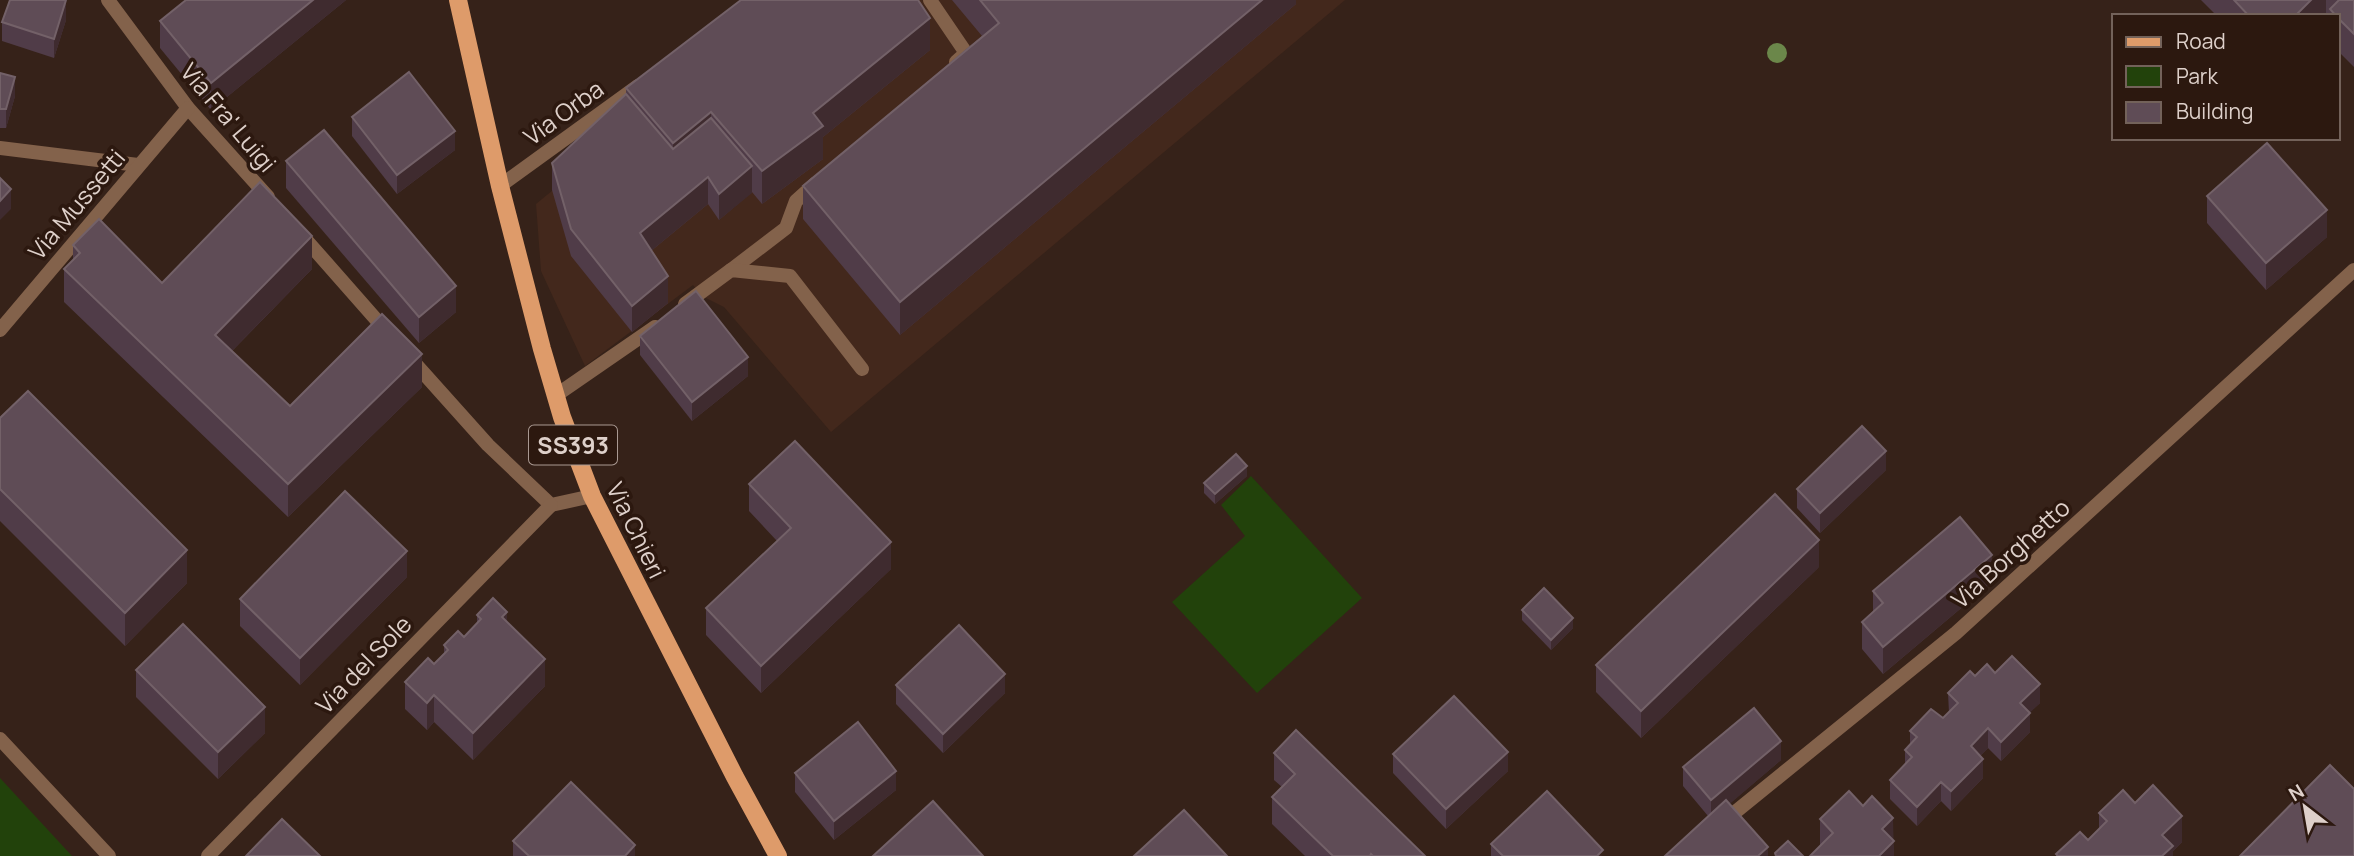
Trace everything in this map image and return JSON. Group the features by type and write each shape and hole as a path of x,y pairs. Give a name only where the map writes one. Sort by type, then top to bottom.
{"main road":[{"name":"Via Chieri","path":"458,0 500,186 555,396 592,496 778,856"}],"street":[{"name":"Via Fra' Luigi","path":"108,0 188,108 488,445 551,505"},
{"path":"930,0 966,53 946,70"},
{"name":"Via Orba","path":"500,186 652,76"},
{"name":"Via Mussetti","path":"0,330 188,108"},
{"path":"0,149 138,165"},
{"path":"555,396 672,314 786,228 796,201 826,174"},
{"path":"732,270 790,276 862,369"},
{"name":"Via Borghetto","path":"1711,832 1956,633 2354,270"},
{"path":"551,505 592,496"},
{"name":"Via del Sole","path":"208,856 551,505"},
{"path":"0,739 109,856"}],"shaded area":[{"path":"784,0 1345,0 831,432 724,307 702,296 693,285 585,366 541,271 536,204"}],"green space":[{"path":"1251,476 1362,598 1257,693 1172,602 1245,536 1221,505"},
{"path":"0,778 72,856 0,856"}],"building":[{"path":"10,0 66,0 54,39 2,22"},
{"path":"186,0 313,0 211,83 160,21"},
{"path":"741,0 918,0 930,18 813,113 823,126 762,171 711,112 673,143 626,88"},
{"path":"980,0 1262,0 900,302 803,186 999,23"},
{"path":"2234,0 2311,0 2297,14 2247,14"},
{"path":"2339,0 2354,0 2354,34 2340,20 2340,14 2334,14 2330,9"},
{"path":"409,72 455,131 397,175 352,117"},
{"path":"0,73 15,77 6,109 0,109"},
{"path":"626,94 673,149 711,118 752,166 719,194 708,177 640,233 668,276 632,306 571,229 552,163"},
{"path":"324,130 456,286 419,317 286,161"},
{"path":"2267,143 2327,210 2266,263 2207,196"},
{"path":"0,178 11,189 0,201"},
{"path":"260,182 312,236 215,335 290,406 382,314 422,354 288,484 64,269 80,253 73,245 99,219 162,283"},
{"path":"696,291 748,357 692,402 640,336"},
{"path":"28,391 187,550 125,613 0,489 0,418"},
{"path":"1862,426 1886,451 1820,513 1797,489"},
{"path":"795,441 891,542 761,666 706,608 791,528 749,484"},
{"path":"1236,454 1247,466 1215,494 1204,483"},
{"path":"345,491 407,551 300,658 240,599"},
{"path":"1775,494 1819,540 1641,711 1596,665"},
{"path":"1960,517 1992,555 1883,647 1862,622 1883,603 1873,591"},
{"path":"1544,588 1573,618 1551,640 1522,610"},
{"path":"493,598 507,612 502,617 545,659 473,733 434,695 427,703 405,682 428,658 434,664 448,650 444,645 458,631 464,637 481,619 477,615"},
{"path":"183,624 265,707 218,752 136,670"},
{"path":"959,625 1005,674 943,734 896,685"},
{"path":"2012,656 2040,684 2020,703 2030,713 2001,742 1988,728 1971,746 1983,759 1951,791 1941,782 1917,807 1890,780 1912,757 1905,750 1917,737 1910,731 1931,709 1943,718 1958,703 1948,693 1970,671 1975,676 1987,664 1995,673"},
{"path":"1454,696 1508,752 1446,809 1393,754"},
{"path":"1754,708 1781,741 1711,800 1683,767"},
{"path":"858,722 896,771 834,821 795,773"},
{"path":"1296,730 1425,856 1333,856 1272,797 1295,774 1274,753"},
{"path":"2330,765 2354,789 2354,856 2240,856"},
{"path":"571,782 635,845 625,856 529,856 513,841"},
{"path":"2153,785 2182,816 2162,835 2173,846 2162,856 2056,854 2080,832 2088,840 2107,821 2099,813 2123,790 2135,803"},
{"path":"1547,791 1603,850 1597,856 1503,856 1491,844"},
{"path":"1849,791 1863,806 1872,796 1893,818 1882,829 1894,841 1879,856 1810,856 1833,833 1820,819"},
{"path":"1726,800 1768,847 1758,856 1665,856"},
{"path":"933,801 983,856 873,856"},
{"path":"1184,810 1227,856 1134,856"},
{"path":"282,819 320,856 246,856"},
{"path":"1788,841 1803,856 1776,856 1775,853"}]}
